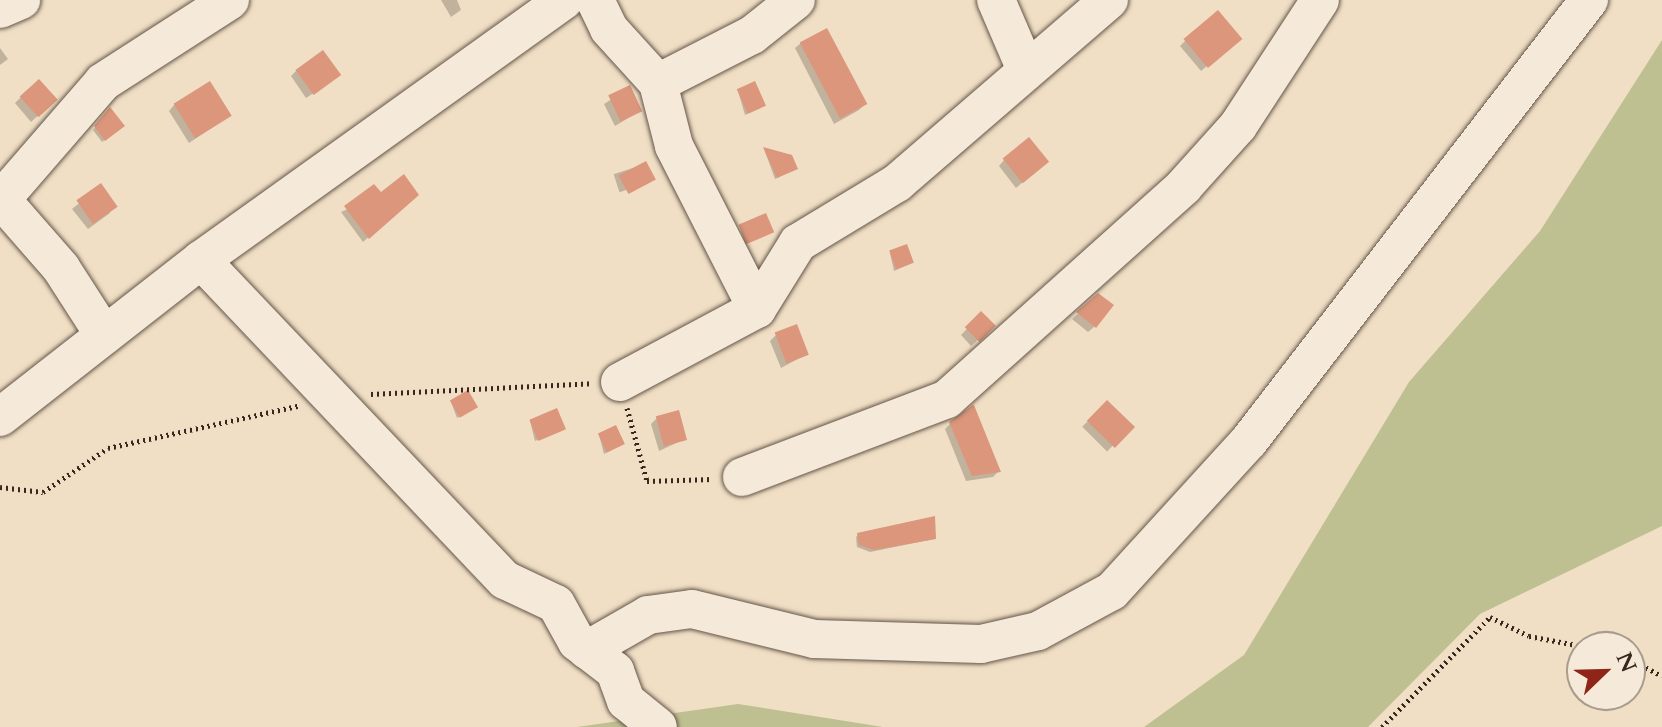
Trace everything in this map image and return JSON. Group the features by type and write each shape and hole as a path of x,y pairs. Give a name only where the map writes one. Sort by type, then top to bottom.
{"street":[{"path":"0,9 21,0"},
{"path":"104,335 61,268 0,200 103,82 230,0"},
{"path":"0,417 201,260 564,0"},
{"path":"595,0 609,29 658,83 674,146 757,309"},
{"path":"658,83 730,48 796,0"},
{"path":"996,0 1026,70"},
{"path":"620,382 757,309 798,243 897,183 1109,0"},
{"path":"742,477 947,399 1193,176 1238,126 1320,0"},
{"path":"587,650 648,615 692,609 814,639 981,644 1038,631 1112,591 1249,441 1589,0"},
{"path":"201,260 505,580 556,604 587,650 615,671 626,701 658,727"}],"path":[{"path":"1382,727 1490,617 1529,636 1566,643"}],"green space":[{"path":"1662,40 1662,526 1480,614 1368,727 1144,727 1244,655 1409,382 1540,231"},
{"path":"738,704 883,727 577,727"}],"building":[{"path":"1218,10 1242,39 1208,68 1184,39"},
{"path":"827,28 867,104 840,118 800,43"},
{"path":"323,50 341,75 314,95 295,70"},
{"path":"39,79 58,100 38,117 20,96"},
{"path":"210,81 232,116 195,139 174,104"},
{"path":"755,81 766,106 748,114 737,89"},
{"path":"630,85 642,111 621,121 608,95"},
{"path":"110,107 125,126 105,141 94,126"},
{"path":"1029,137 1049,162 1023,183 1003,158"},
{"path":"763,147 792,155 798,169 777,178"},
{"path":"646,161 656,180 628,194 619,176"},
{"path":"404,174 419,195 369,239 344,206 374,184 381,192"},
{"path":"101,183 118,207 93,224 76,200"},
{"path":"766,213 774,232 747,244 738,225"},
{"path":"907,244 914,263 896,269 889,250"},
{"path":"1098,293 1114,305 1096,328 1076,312"},
{"path":"981,311 996,326 980,342 965,327"},
{"path":"797,324 809,355 786,363 775,333"},
{"path":"468,390 478,407 460,418 450,400"},
{"path":"1107,400 1135,427 1115,448 1087,421"},
{"path":"974,405 1001,472 972,476 949,422"},
{"path":"557,408 566,429 538,441 529,420"},
{"path":"679,410 687,440 664,446 656,416"},
{"path":"616,425 625,444 607,452 598,433"},
{"path":"935,516 936,539 874,550 859,545 857,533"}]}
